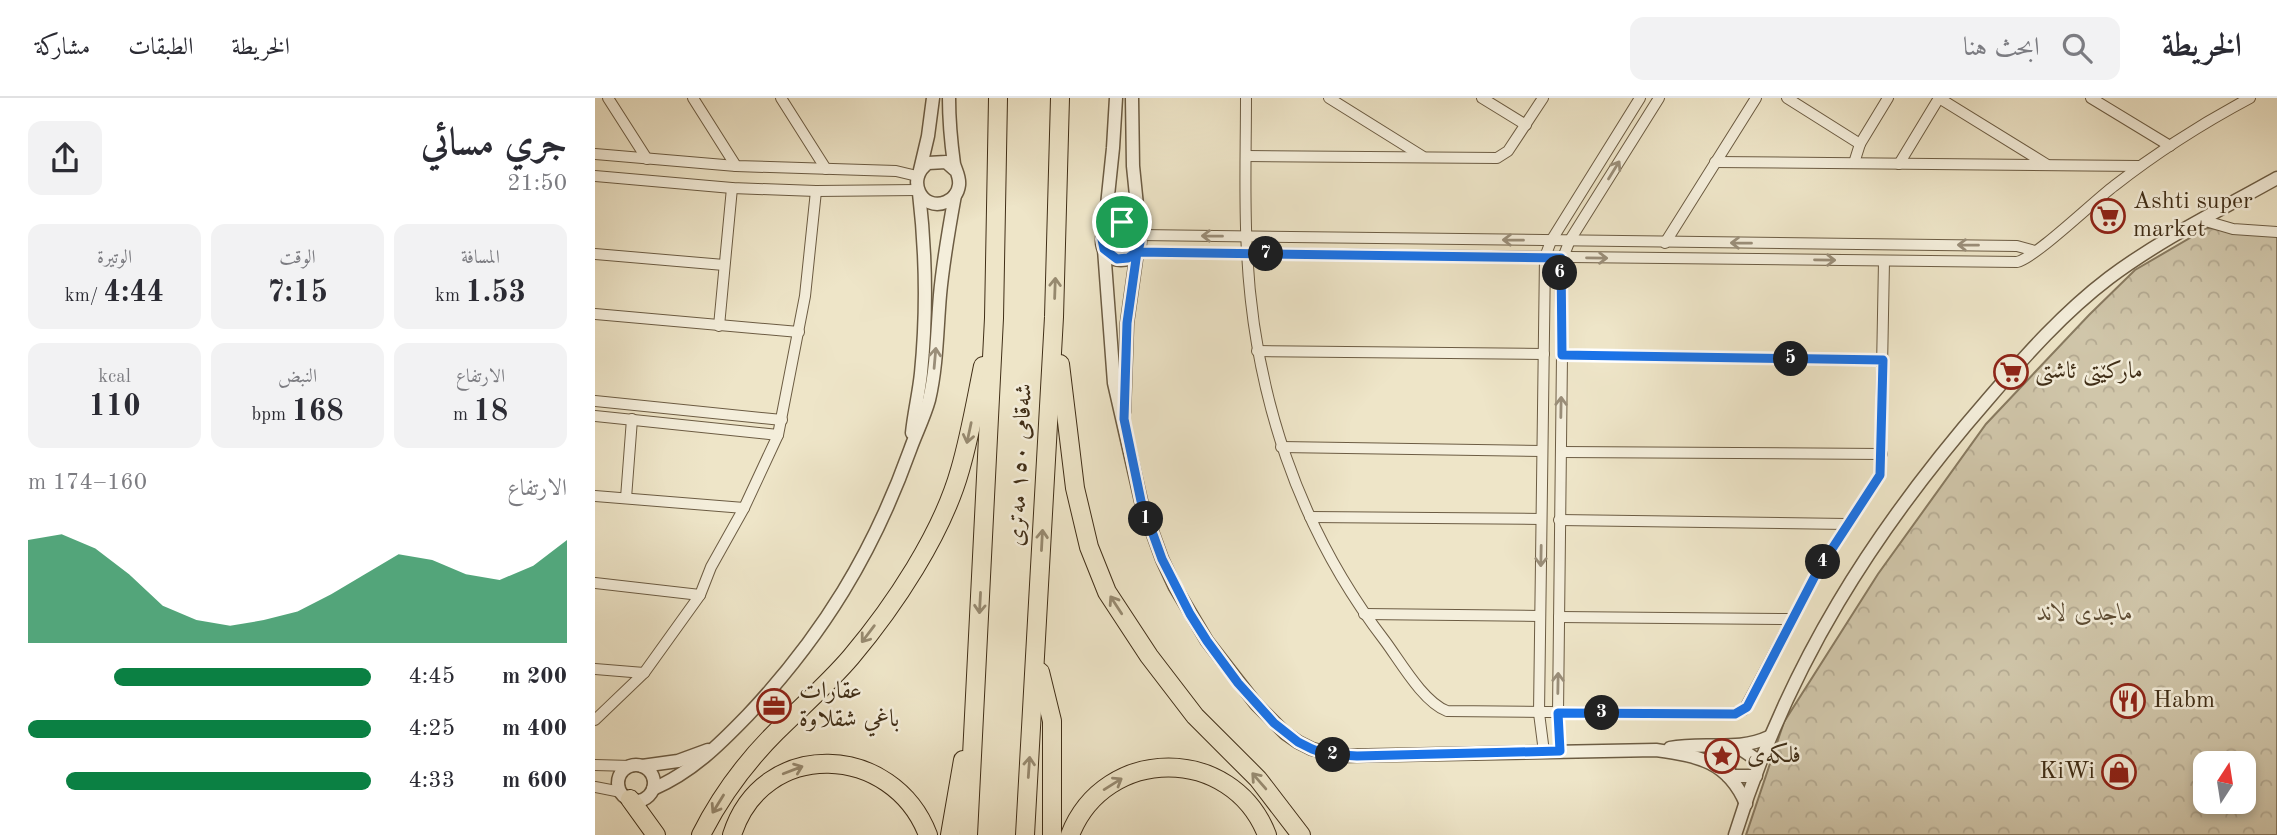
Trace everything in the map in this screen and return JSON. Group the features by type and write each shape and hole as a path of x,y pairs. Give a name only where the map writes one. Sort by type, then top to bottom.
{"highway":[{"name":"شەقامی ١٥٠ مەتری","path":"968,835 994,318 998,98"},
{"name":"شەقامی ١٥٠ مەتری","path":"1025,835 1054,317 1060,98"},
{"path":"1054,317 1075,488 1089,547 1107,592 1149,656 1195,716 1258,779 1301,835"},
{"path":"701,835 744,767 775,732 850,658 907,579 932,537 960,471 994,318"},
{"path":"950,835 977,653"},
{"path":"1036,656 1052,720 1052,835"},
{"path":"732,835 748,802 769,782 803,766 825,763 870,771 889,782 906,797 928,835"},
{"path":"1070,835 1085,808 1103,790 1138,772 1165,767 1207,773 1230,785 1255,811 1268,835"},
{"path":"626,796 656,835"}],"street":[{"path":"608,98 647,159"},
{"path":"693,98 736,166"},
{"path":"781,98 826,169"},
{"path":"911,447 925,325 925,259 918,174 928,136 933,98"},
{"path":"595,787 626,796 646,798 653,789 698,764 780,681 815,635 875,538 897,488 928,404 933,381 940,292 959,183 955,170 949,98"},
{"path":"1116,98 1104,249 1114,383 1141,501 1175,587 1222,663 1256,704 1285,733 1312,749 1341,756 1656,750 1695,745 1738,747 1769,737"},
{"path":"1124,419 1127,323 1139,235 1133,166 1132,98"},
{"path":"1246,98 1247,254 1257,351 1281,447 1326,550 1364,614 1430,701 1452,712 1738,713 1747,707 1817,572 1882,470 1884,261"},
{"path":"1329,98 1423,157"},
{"path":"1482,98 1526,125"},
{"path":"1246,156 1501,156 1508,151 1543,98"},
{"path":"1544,752 1539,713 1545,257 1551,241 1640,98"},
{"path":"1560,751 1561,258 1659,98"},
{"path":"1665,243 1756,98"},
{"path":"1787,98 1860,144"},
{"path":"1854,163 1860,144 1888,98"},
{"path":"1899,164 1939,98 2047,165"},
{"path":"2091,98 2170,146"},
{"path":"1104,249 1117,259 1128,258 1137,252 2017,262 2024,260 2091,203 2140,166 2247,99"},
{"path":"595,155 736,166 918,174"},
{"path":"918,174 928,163 940,161 946,162 955,170"},
{"path":"1715,162 2140,166"},
{"path":"595,176 732,188 918,192 923,198 936,204 955,195"},
{"path":"1735,835 1769,737 1803,664 1844,590 1886,525 1958,434 2045,335 2085,297 2130,263 2277,178"},
{"path":"719,326 732,188"},
{"path":"595,720 644,673 700,595 711,567 744,508 778,435 806,296 816,191"},
{"path":"2202,220 2233,229 2277,232"},
{"path":"1104,234 1111,225 1122,222 1133,226 1139,235"},
{"path":"1139,235 2017,246 2035,251"},
{"path":"595,254 724,265"},
{"path":"595,314 799,332"},
{"path":"1257,351 1544,354"},
{"path":"1562,355 1883,360"},
{"path":"595,401 782,420"},
{"path":"595,416 778,435"},
{"path":"626,498 632,419"},
{"path":"1281,447 1542,451"},
{"path":"1561,452 1882,454"},
{"path":"595,496 744,508"},
{"path":"1310,517 1541,519"},
{"path":"1559,520 1847,524"},
{"path":"595,583 700,595"},
{"path":"1364,614 1540,616"},
{"path":"1559,617 1792,619"},
{"path":"595,668 644,673"},
{"path":"595,765 636,766 666,763 690,757 723,741"},
{"path":"1738,747 1760,762"},
{"path":"1728,776 1730,757 1738,747"},
{"path":"1656,750 1703,759 1718,767 1736,785 1746,804"},
{"path":"626,796 619,779 623,771 636,766 647,768 653,778 653,789"},
{"path":"1728,776 1756,776"}],"green space":[{"name":"ماجدی لاند","path":"2207,228 2277,231 2277,835 1746,835 1784,722 1878,574 1986,424 2135,270"}],"place":[{"name":"Ashti super market","path":"2108,216"},
{"name":"مارکێتی ئاشتی","path":"2011,372"},
{"name":"Habm","path":"2128,701"},
{"name":"عقارات باغي شقلاوة","path":"774,706"},
{"name":"فلکەی","path":"1722,756"},
{"name":"KiWi","path":"2119,772"}],"route":[{"path":"1122,222 1111,225 1102,239 1107,254 1123,260 1137,252 1561,258 1562,355 1883,360 1880,475 1817,572 1742,712 1558,713 1560,751 1357,756 1326,754 1285,733 1256,704 1222,663 1175,587 1150,531 1133,471 1124,419 1127,323 1137,252 1140,241 1137,230 1122,222"}]}
